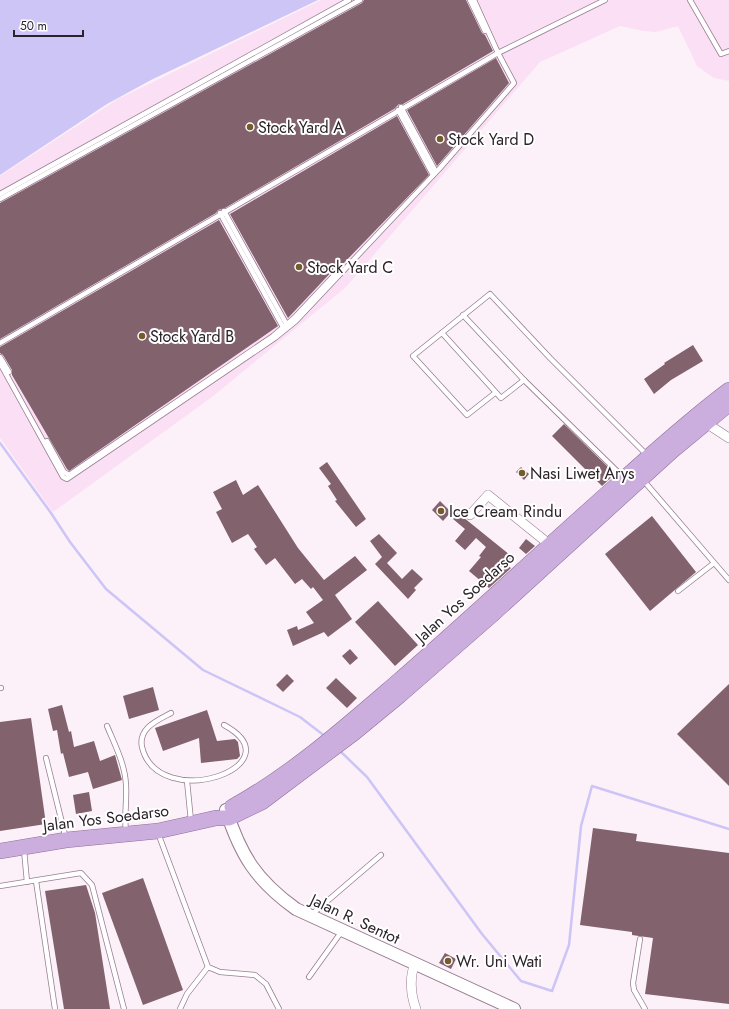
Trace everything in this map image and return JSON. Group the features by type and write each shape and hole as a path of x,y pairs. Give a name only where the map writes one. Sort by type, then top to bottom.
{"highway":[{"name":"Jalan Yos Soedarso","path":"0,851 66,840 158,831 224,815 262,802 308,761 350,729 488,610 554,549 632,481 698,414 729,390"},
{"name":"Jalan Yos Soedarso","path":"652,460 706,423 729,404"},
{"name":"Jalan Yos Soedarso","path":"350,729 432,646 488,610"}],"street":[{"path":"706,423 729,438"},
{"path":"470,515 488,495 554,549"},
{"name":"Jalan R. Sentot","path":"224,815 243,854 259,877 283,899 310,916 415,964 497,1006 514,1009"},
{"path":"415,964 412,970 412,982 413,1001 416,1009"}],"lane":[{"path":"0,194 349,0"},
{"path":"0,199 360,0"},
{"path":"0,357 64,472 69,474 296,321 514,83 470,0"},
{"path":"474,0 497,53"},
{"path":"0,341 497,53 601,0"},
{"path":"497,53 605,0"},
{"path":"691,0 721,52 723,53 729,50"},
{"path":"400,109 433,173"},
{"path":"222,212 285,328"},
{"path":"496,392 467,416 413,356 490,294 550,358 652,460"},
{"path":"463,315 524,380 632,481 729,580"},
{"path":"0,363 63,477 67,479 285,328"},
{"path":"442,333 501,398 524,380"},
{"path":"678,592 714,563"},
{"path":"171,713 154,722 146,729 141,743 143,751 159,772 187,781 218,777 235,769 243,762 246,751 242,738 235,731 224,725"},
{"path":"107,726 125,771 126,785 124,815 126,834"},
{"path":"46,758 66,840"},
{"path":"187,781 191,824"},
{"path":"158,831 208,967 220,972 255,975 266,984 279,1009"},
{"path":"24,847 27,882"},
{"path":"310,916 381,855"},
{"path":"0,886 81,873 92,885 124,1009"},
{"path":"36,881 55,1009"},
{"path":"309,977 342,931"},
{"path":"640,939 633,983 634,990 645,1009"},
{"path":"180,1009 187,994 208,967"}],"shaded area":[{"path":"0,0 318,0 151,80 107,104 0,175"},
{"path":"321,0 729,0 729,81 714,78 697,66 678,26 656,32 620,26 540,62 346,287 212,397 53,512 0,438 0,176 118,99"}],"building":[{"name":"Stock Yard A","path":"364,0 466,0 482,33 485,35 493,51 403,104 399,104 394,109 225,208 218,210 216,213 0,339 0,203 362,3"},
{"name":"Stock Yard D","path":"496,58 509,83 437,166 407,110"},
{"name":"Stock Yard C","path":"397,116 429,175 341,266 337,266 288,318 230,214"},
{"name":"Stock Yard B","path":"219,220 278,326 69,471 12,375 12,370 3,355 0,353 0,347"},
{"path":"693,345 703,361 671,380 654,394 644,379 665,364 664,363"},
{"path":"564,424 615,474 602,486 552,436"},
{"path":"327,462 366,519 356,527 335,501 337,500 328,486 331,484 319,468"},
{"name":"Nasi Liwet Arys","path":"521,467 529,474 524,480 516,472"},
{"path":"236,480 243,495 258,485 298,548 324,580 355,556 367,570 335,595 352,619 328,637 324,632 293,646 287,630 297,626 298,630 314,623 306,612 323,600 313,587 311,589 302,579 295,584 275,558 266,565 254,549 257,547 248,534 232,543 216,512 222,509 213,492"},
{"name":"Ice Cream Rindu","path":"440,501 451,512 443,521 432,510"},
{"path":"458,513 515,559 508,566 511,568 489,588 469,571 481,557 479,556 486,547 476,538 465,550 455,541 465,529 453,519"},
{"path":"652,516 696,572 650,611 605,554"},
{"path":"379,534 397,553 387,563 402,579 412,569 423,579 414,588 416,590 408,599 375,564 382,557 370,541"},
{"path":"526,539 535,546 526,554 519,548"},
{"path":"378,601 418,645 395,666 355,622"},
{"path":"350,649 358,658 350,665 342,656"},
{"path":"287,674 294,681 283,692 276,685"},
{"path":"336,678 357,698 347,708 326,688"},
{"path":"729,684 729,786 677,734"},
{"path":"153,687 159,710 129,719 123,696"},
{"path":"62,705 69,732 71,731 74,747 94,741 100,761 115,755 122,780 93,789 88,772 69,777 63,753 61,754 57,730 53,731 48,709"},
{"path":"207,710 217,741 235,739 238,742 240,756 237,759 201,763 199,738 163,751 155,728"},
{"path":"31,718 46,824 0,831 0,722"},
{"path":"89,792 92,811 76,814 73,795"},
{"path":"593,828 637,834 636,841 729,853 729,1004 645,994 653,938 632,935 632,932 580,925"},
{"path":"143,878 183,990 143,1005 102,893"},
{"path":"86,885 95,913 110,1009 64,1009 45,891"},
{"name":"Wr. Uni Wati","path":"445,953 456,959 451,969 439,963"}],"waterway":[{"path":"0,443 51,513 70,542 106,589 203,670 300,717 326,737"},
{"path":"339,750 367,777 482,934 521,981 552,991 569,945 581,826 592,786 729,829"}],"place":[{"name":"Stock Yard A","path":"250,127"},
{"name":"Stock Yard D","path":"440,139"},
{"name":"Stock Yard C","path":"299,267"},
{"name":"Stock Yard B","path":"142,336"},
{"name":"Nasi Liwet Arys","path":"522,473"},
{"name":"Ice Cream Rindu","path":"441,511"},
{"name":"Wr. Uni Wati","path":"448,961"}]}
